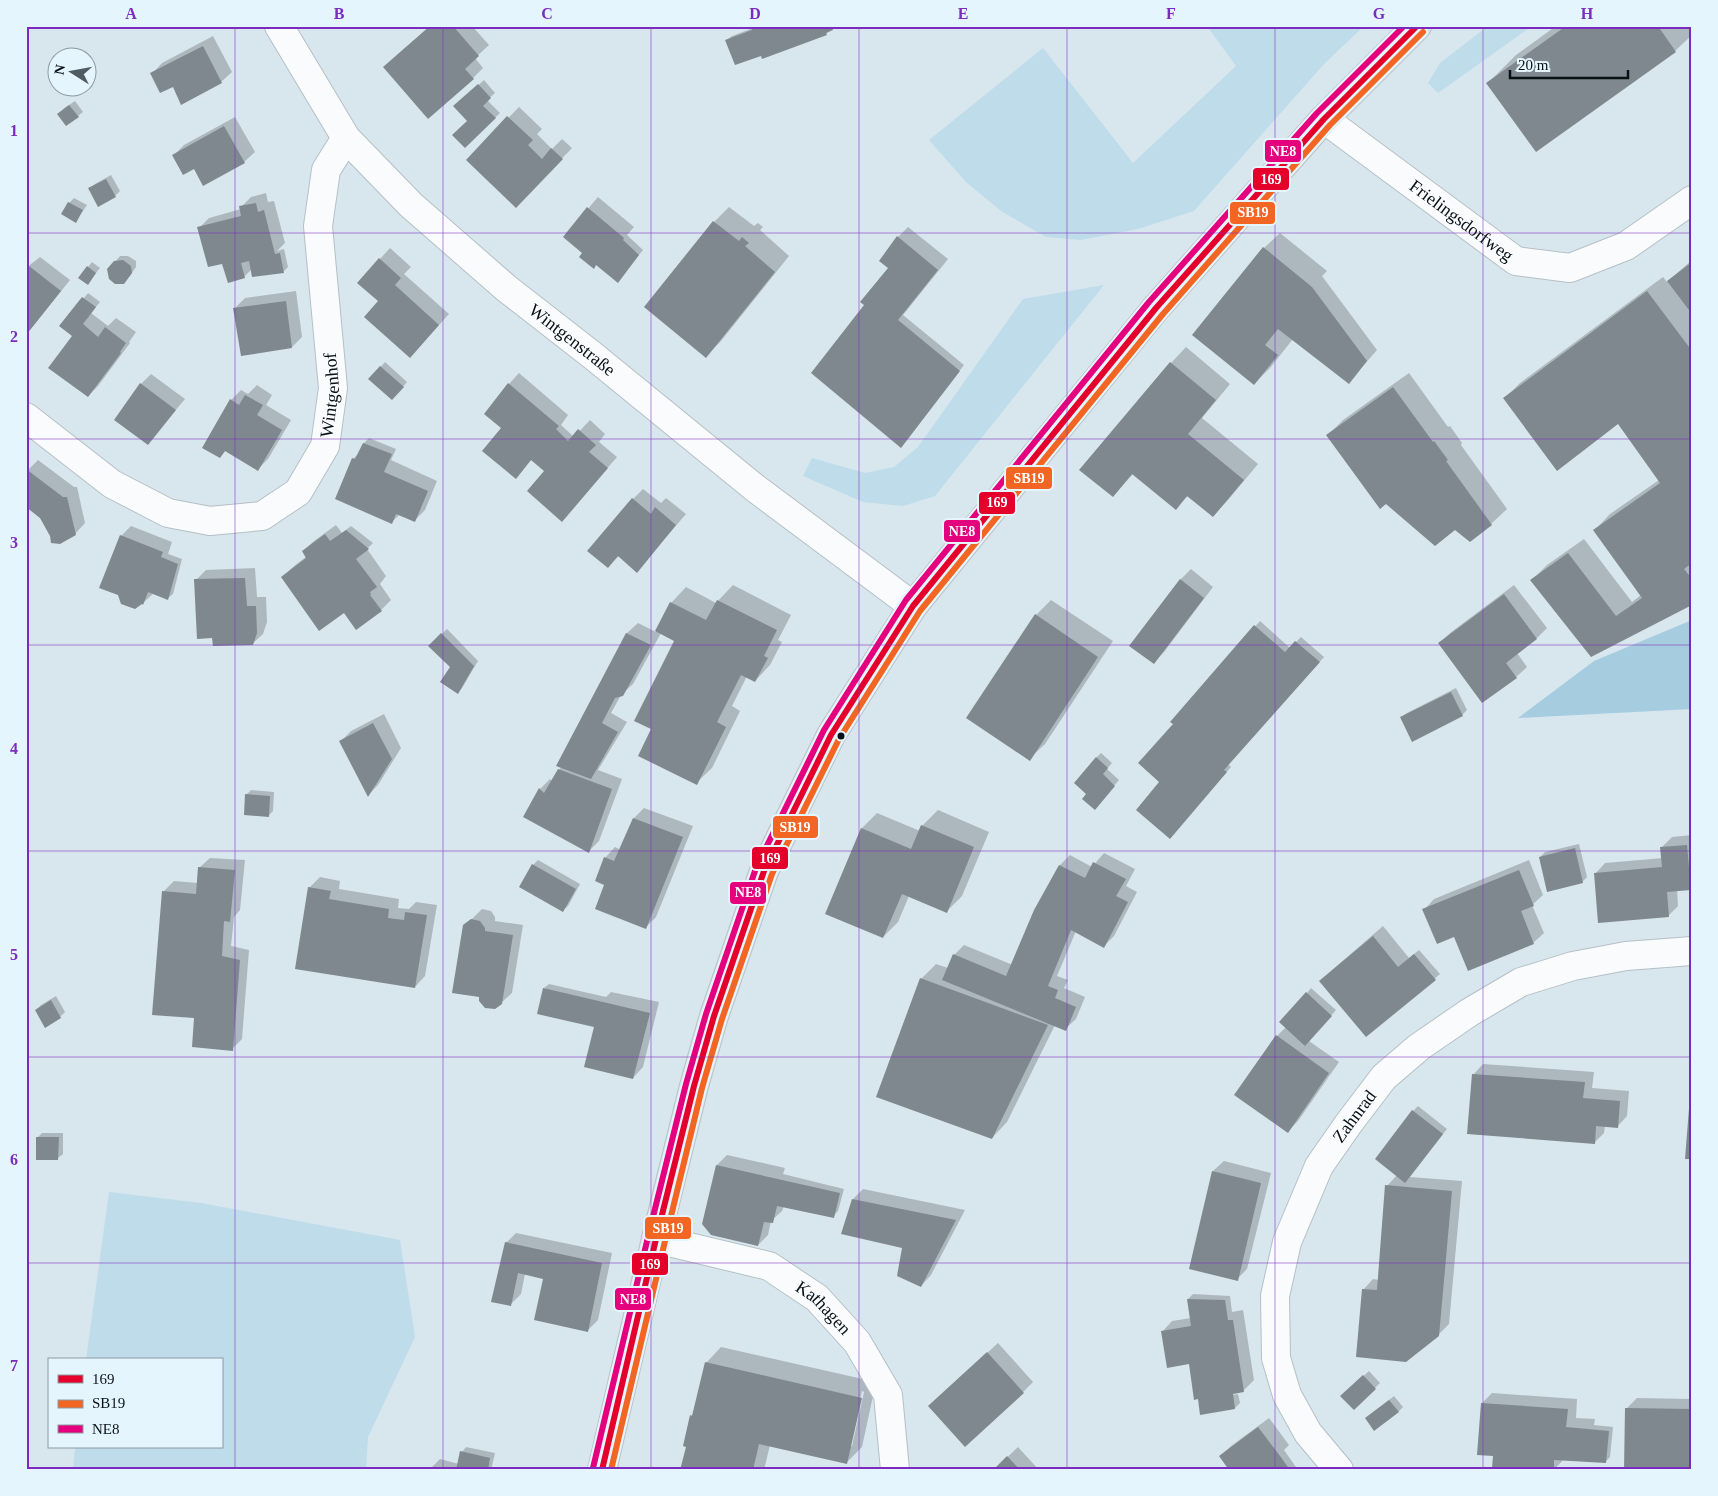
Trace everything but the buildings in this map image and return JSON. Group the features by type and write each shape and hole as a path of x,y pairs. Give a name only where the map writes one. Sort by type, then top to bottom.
{"main road":[{"path":"602,1470 656,1239 694,1086 714,1016 764,871 832,735 913,606 1156,308 1324,119 1417,26"}],"street":[{"name":"Wintgenstraße","path":"278,26 346,138 411,205 506,288 755,488 913,606"},
{"name":"Frielingsdorfweg","path":"1324,119 1516,261 1570,268 1626,246 1692,200"},
{"name":"Wintgenhof","path":"26,417 112,484 168,513 210,521 262,516 298,492 325,446 333,388 318,226 326,170 346,138"},
{"name":"Zahnrad","path":"1339,1470 1308,1433 1287,1395 1276,1358 1274,1296 1287,1242 1319,1166 1384,1077 1419,1047 1470,1012 1521,982 1573,966 1626,956 1692,951"},
{"name":"Kathagen","path":"656,1239 769,1266 817,1298 857,1342 888,1395 895,1470"}],"shaded area":[{"path":"1207,26 1364,26 1324,64 1194,211 1138,229 1081,240 1046,237 1001,211 966,182 929,140 1043,48 1133,163 1236,66"},
{"path":"1488,26 1532,26 1438,93 1428,83 1440,63"},
{"path":"1104,285 935,496 903,506 863,502 803,476 812,458 865,473 894,467 918,447 1023,299"},
{"path":"1692,620 1692,709 1518,718 1594,661"},
{"path":"109,1192 201,1203 400,1240 415,1337 368,1437 366,1470 73,1470 75,1448 222,1448 222,1358 86,1358"}],"transit line":[{"name":"NE8","path":"593,1468 686,1084 706,1014 756,868 824,730 906,600 1149,302 1317,113 1404,26"},
{"name":"169","path":"602,1470 656,1239 694,1086 714,1016 764,871 831,735 913,606 1156,308 1324,119 1417,26"},
{"name":"SB19","path":"611,1470 702,1088 722,1019 772,874 839,739 920,611 1163,314 1330,125 1423,32"}]}
